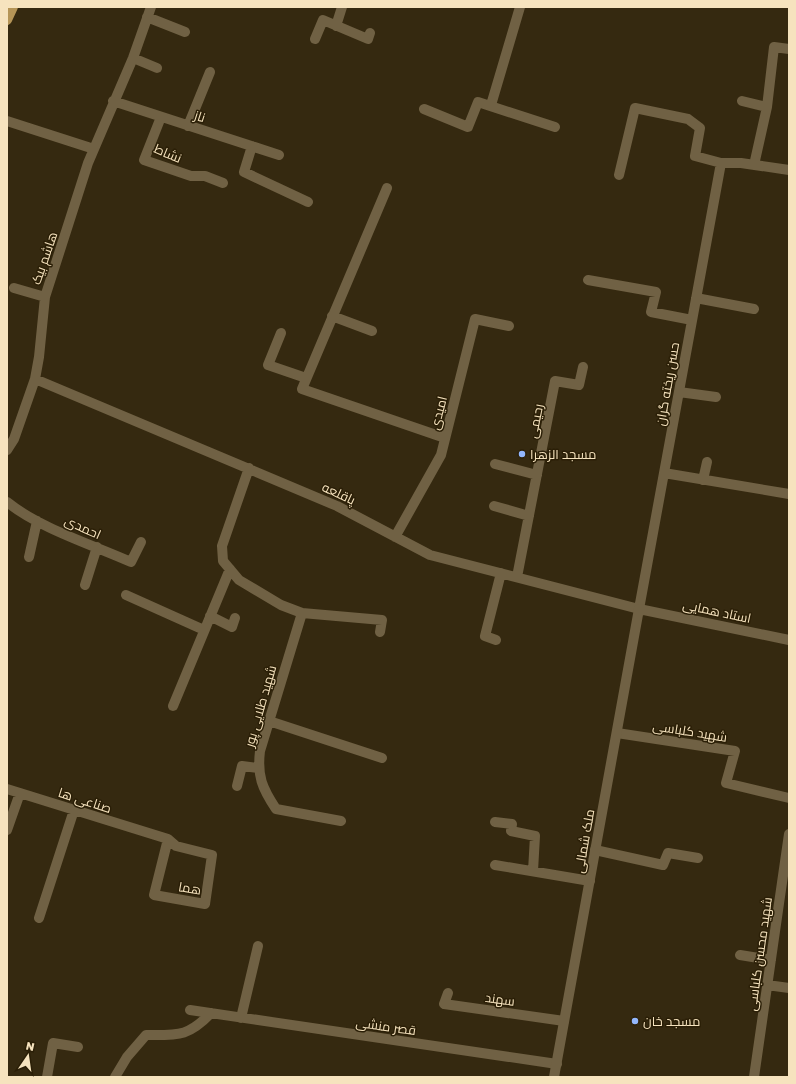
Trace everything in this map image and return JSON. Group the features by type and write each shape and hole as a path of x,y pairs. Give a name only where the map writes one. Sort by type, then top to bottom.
{"main road":[{"path":"7,20 13,7"}],"street":[{"name":"هاشم بیک","path":"7,450 10,437 35,379 39,357 45,297 94,149 113,101 133,58 151,7"},
{"path":"336,26 342,7"},
{"path":"491,105 520,7"},
{"path":"147,17 185,32"},
{"path":"315,39 323,20 368,38 370,33"},
{"path":"754,164 767,107 774,47 789,49"},
{"path":"133,58 157,68"},
{"path":"188,126 210,72"},
{"name":"ناز","path":"113,101 279,155"},
{"path":"742,101 767,107"},
{"path":"424,109 468,127 478,102 555,127"},
{"path":"619,175 635,108 688,119 700,128 695,156 721,164 754,164 789,170"},
{"name":"نشاط","path":"161,117 144,160 191,176 205,176 223,184"},
{"path":"7,121 94,149"},
{"path":"252,146 244,172 308,202"},
{"name":"حسن ریخته گران","path":"639,609 721,164"},
{"path":"387,188 302,389 445,438"},
{"path":"588,280 656,292 651,312 692,320"},
{"path":"14,288 45,297"},
{"path":"696,298 754,309"},
{"path":"332,316 372,331"},
{"name":"امیدی","path":"395,537 441,455 475,319 509,326"},
{"path":"281,333 268,364 306,378"},
{"name":"رحیمی","path":"517,577 555,381 579,385 583,366"},
{"name":"پاقلعه","path":"35,379 337,506 430,555 639,609"},
{"path":"679,392 716,397"},
{"path":"703,480 707,462"},
{"path":"495,464 537,475"},
{"path":"249,468 222,546 223,561 238,580 281,605 302,614 382,620 380,632"},
{"path":"664,473 789,494"},
{"name":"احمدی","path":"7,502 18,511 37,521 131,562 142,542"},
{"path":"494,506 529,516"},
{"path":"29,557 37,521"},
{"path":"85,585 97,547"},
{"path":"173,706 230,569"},
{"path":"496,640 485,636 501,573"},
{"path":"126,595 204,630"},
{"name":"استاد همایی","path":"639,609 789,640"},
{"name":"ملک شمالی","path":"554,1077 639,609"},
{"name":"شهید طلایی پور","path":"302,614 260,751 258,768 264,791 276,809 341,821"},
{"path":"210,616 232,627 235,618"},
{"path":"269,721 382,758"},
{"name":"شهید کلباسی","path":"617,733 735,751 726,783 789,798"},
{"path":"237,786 242,766 258,768"},
{"name":"صناعی ها","path":"7,789 155,836"},
{"path":"7,830 20,793"},
{"path":"39,918 74,810"},
{"path":"495,822 512,824 511,830 535,836 533,871"},
{"name":"شهید محسن کلباسی","path":"754,1077 789,834"},
{"name":"هما","path":"155,836 168,839 176,846 212,855 206,904 154,895 168,839"},
{"path":"595,850 663,865 668,852 698,858"},
{"path":"495,865 590,881"},
{"path":"242,1018 258,946"},
{"path":"740,955 771,960"},
{"path":"767,985 789,988"},
{"name":"سهند","path":"448,993 444,1004 564,1021"},
{"name":"قصر منشی","path":"190,1010 556,1064"},
{"path":"115,1077 127,1057 146,1035 176,1035 190,1032 211,1013"},
{"path":"48,1077 53,1043 78,1047"}],"place":[{"name":"مسجد الزهرا","path":"522,454"},
{"name":"مسجد خان","path":"635,1021"}]}
